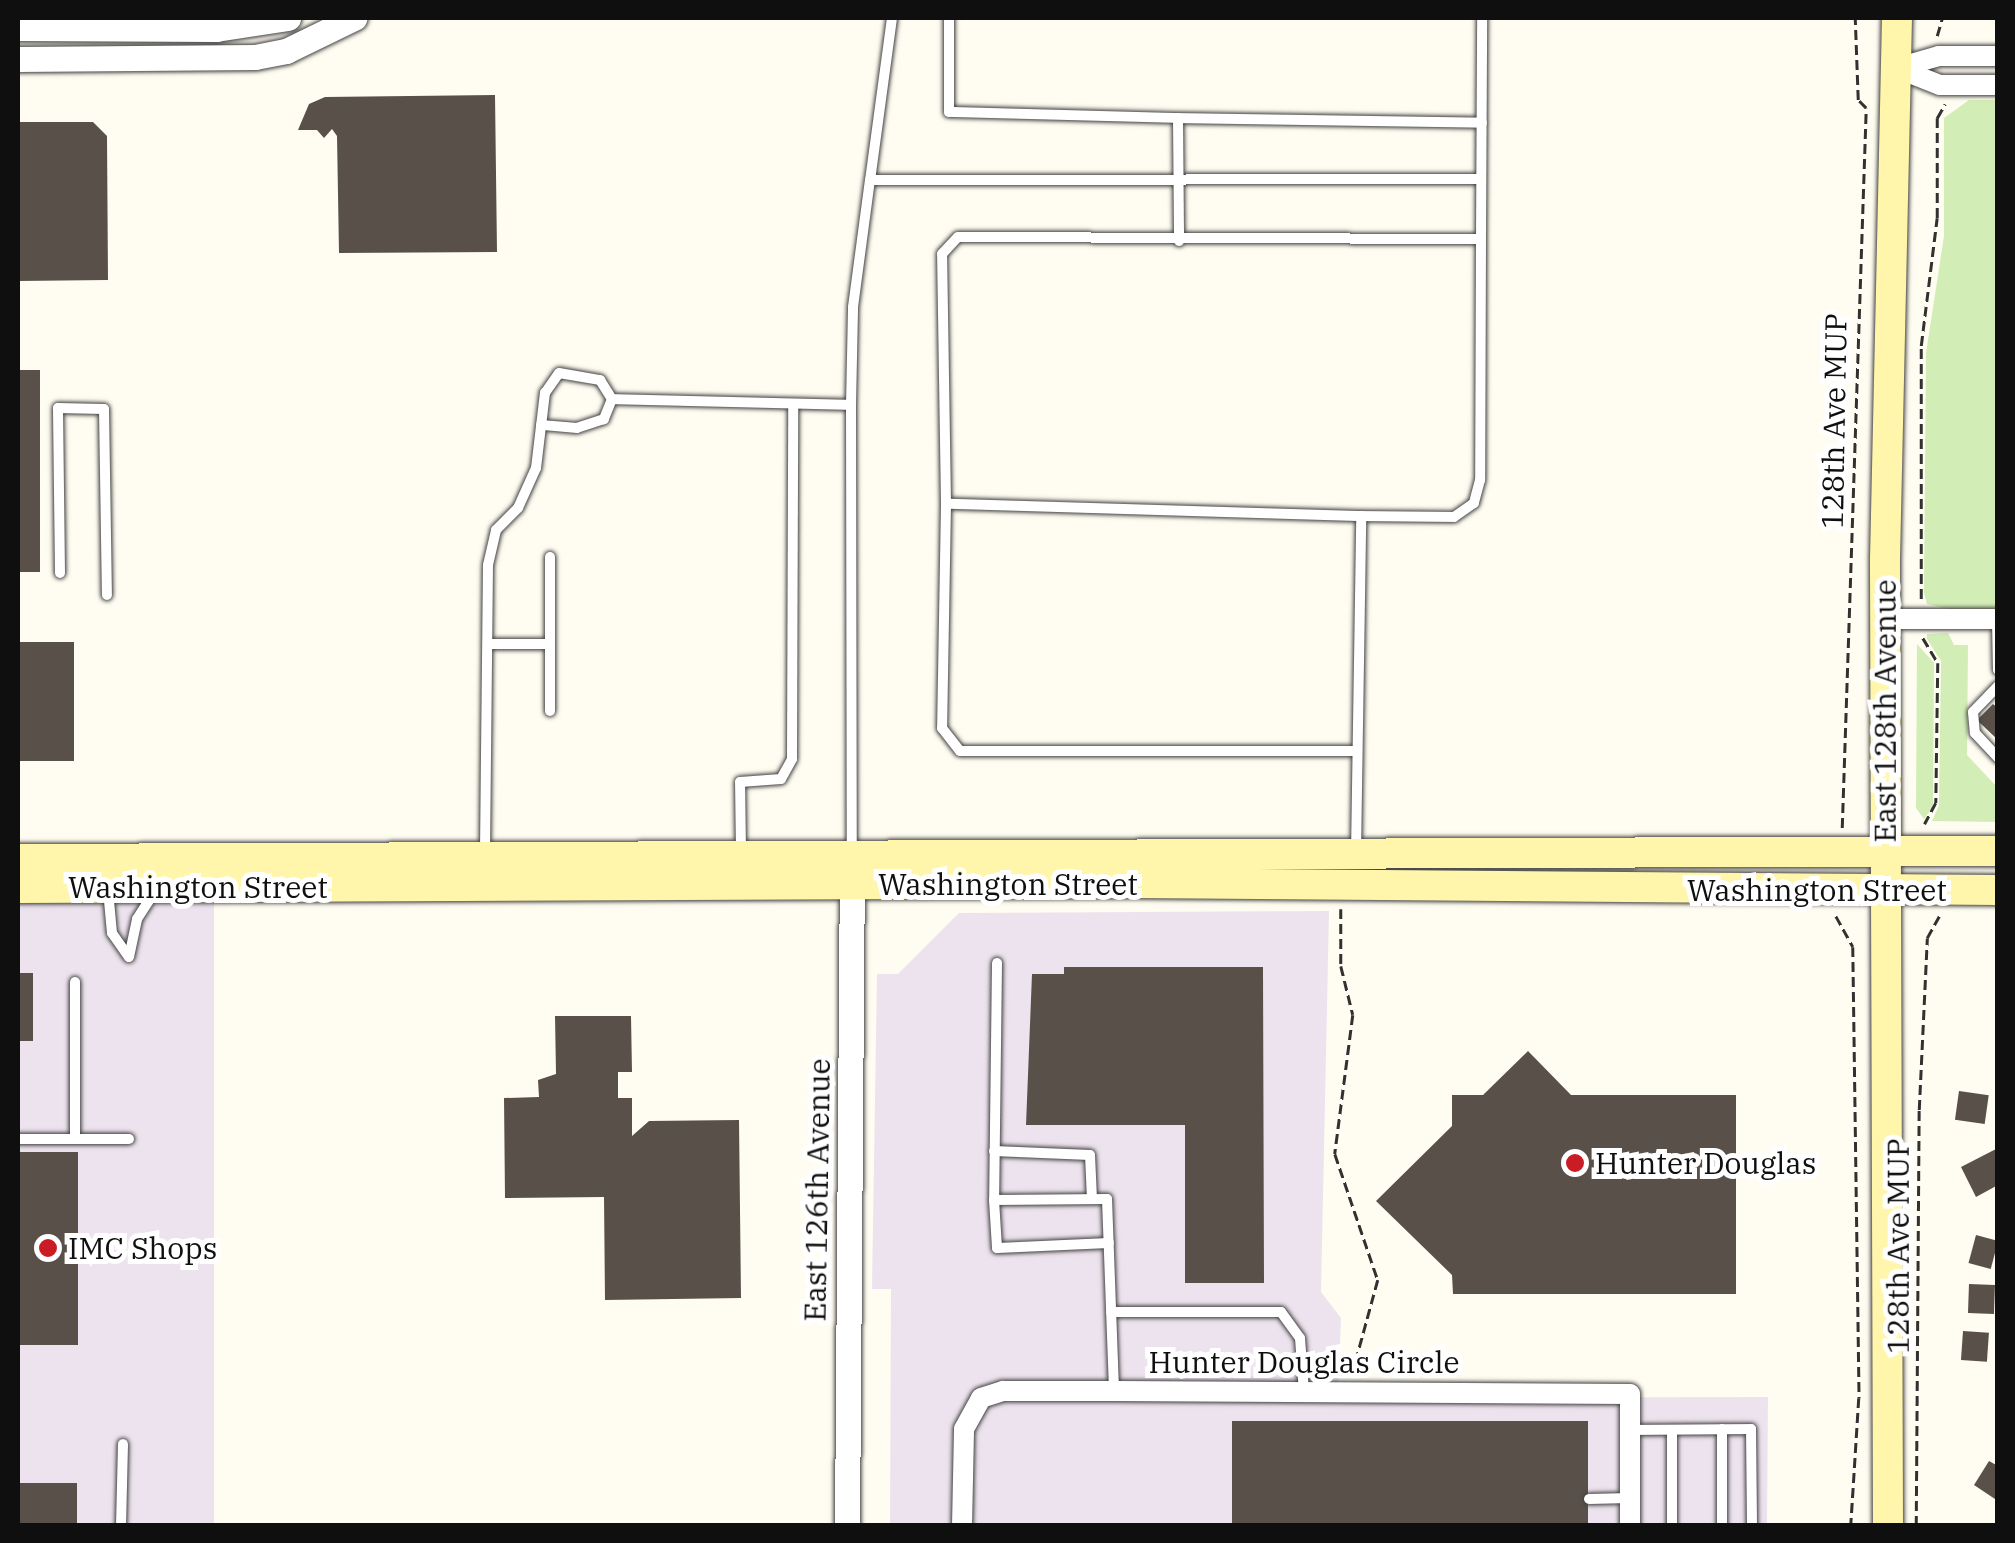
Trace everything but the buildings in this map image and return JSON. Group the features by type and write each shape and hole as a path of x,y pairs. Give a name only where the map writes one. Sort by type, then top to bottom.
{"main road":[{"name":"East 128th Avenue","path":"1888,1526 1885,619 1897,18"},
{"name":"Washington Street","path":"18,859 107,874 158,888 741,856 852,870 1356,853 1998,851"},
{"name":"Washington Street","path":"18,888 107,874 852,870 1998,890"}],"street":[{"path":"18,28 255,26 288,18"},
{"path":"18,59 260,56 315,40 354,18"},
{"path":"255,26 260,56"},
{"path":"1897,68 1939,56 1998,56"},
{"path":"1897,68 1940,84 1998,85"},
{"path":"1885,619 1997,619"},
{"name":"East 126th Avenue","path":"847,1526 852,870"},
{"name":"Hunter Douglas Circle","path":"962,1526 964,1428 981,1398 1003,1392 1114,1391 1630,1394 1630,1526"}],"lane":[{"path":"852,870 853,307 892,18"},
{"path":"949,18 949,112 1482,123"},
{"path":"946,504 1454,517 1474,503 1480,480 1482,18"},
{"path":"1178,118 1179,241"},
{"path":"870,180 1481,179"},
{"path":"1357,751 960,751 942,728 946,504 942,254 958,237 1179,241 1481,239"},
{"path":"488,872 492,547 536,468 544,394 560,373 600,380 612,399"},
{"path":"612,399 851,405"},
{"path":"541,426 577,428 604,419 612,399"},
{"path":"741,856 740,782 781,779 792,759 793,404"},
{"path":"60,573 58,408 104,409 108,595"},
{"path":"1356,853 1361,516"},
{"path":"550,557 550,711"},
{"path":"1997,619 1998,670"},
{"path":"490,644 550,644"},
{"path":"1998,686 1973,712 1975,733 1998,758"},
{"path":"107,874 112,933 129,957 137,920 158,888"},
{"path":"996,963 997,1248 1109,1243"},
{"path":"75,982 75,1139"},
{"path":"18,1139 129,1139"},
{"path":"994,1151 1090,1155 1092,1199"},
{"path":"994,1200 1107,1198 1114,1391"},
{"path":"1111,1312 1282,1312 1300,1338 1304,1392"},
{"path":"1630,1430 1751,1430 1752,1526"},
{"path":"1672,1430 1672,1526"},
{"path":"1722,1430 1722,1526"},
{"path":"120,1526 123,1444"},
{"path":"1589,1498 1630,1498"}],"path":[{"name":"128th Ave MUP","path":"1842,829 1866,108 1858,100 1855,18"},
{"path":"1938,38 1933,33 1942,18"},
{"path":"1921,598 1921,346 1944,102"},
{"path":"1922,637 1938,663 1936,803 1925,824"},
{"path":"1341,902 1340,953 1353,1015 1352,1050 1334,1142 1378,1280 1356,1342 1351,1380"},
{"name":"128th Ave MUP","path":"1916,1526 1919,1110 1927,938 1942,912"},
{"name":"128th Ave MUP","path":"1836,916 1850,933 1854,962 1859,1398 1852,1526"}],"shaded area":[{"path":"18,888 214,888 214,1525 18,1525"},
{"path":"1329,911 1321,1292 1341,1318 1338,1398 1768,1397 1767,1525 890,1525 891,1289 872,1289 877,974 898,974 959,913"}],"green space":[{"path":"1969,100 1997,100 1997,609 1948,609 1927,604 1924,593 1926,353 1944,236 1944,118"},
{"path":"1948,633 1954,645 1968,645 1967,755 1997,787 1997,822 1932,821 1939,805 1941,661 1927,634"},
{"path":"1917,644 1934,663 1933,807 1924,819 1916,808"}],"place":[{"name":"Hunter Douglas","path":"1575,1163"},
{"name":"IMC Shops","path":"48,1248"}]}
